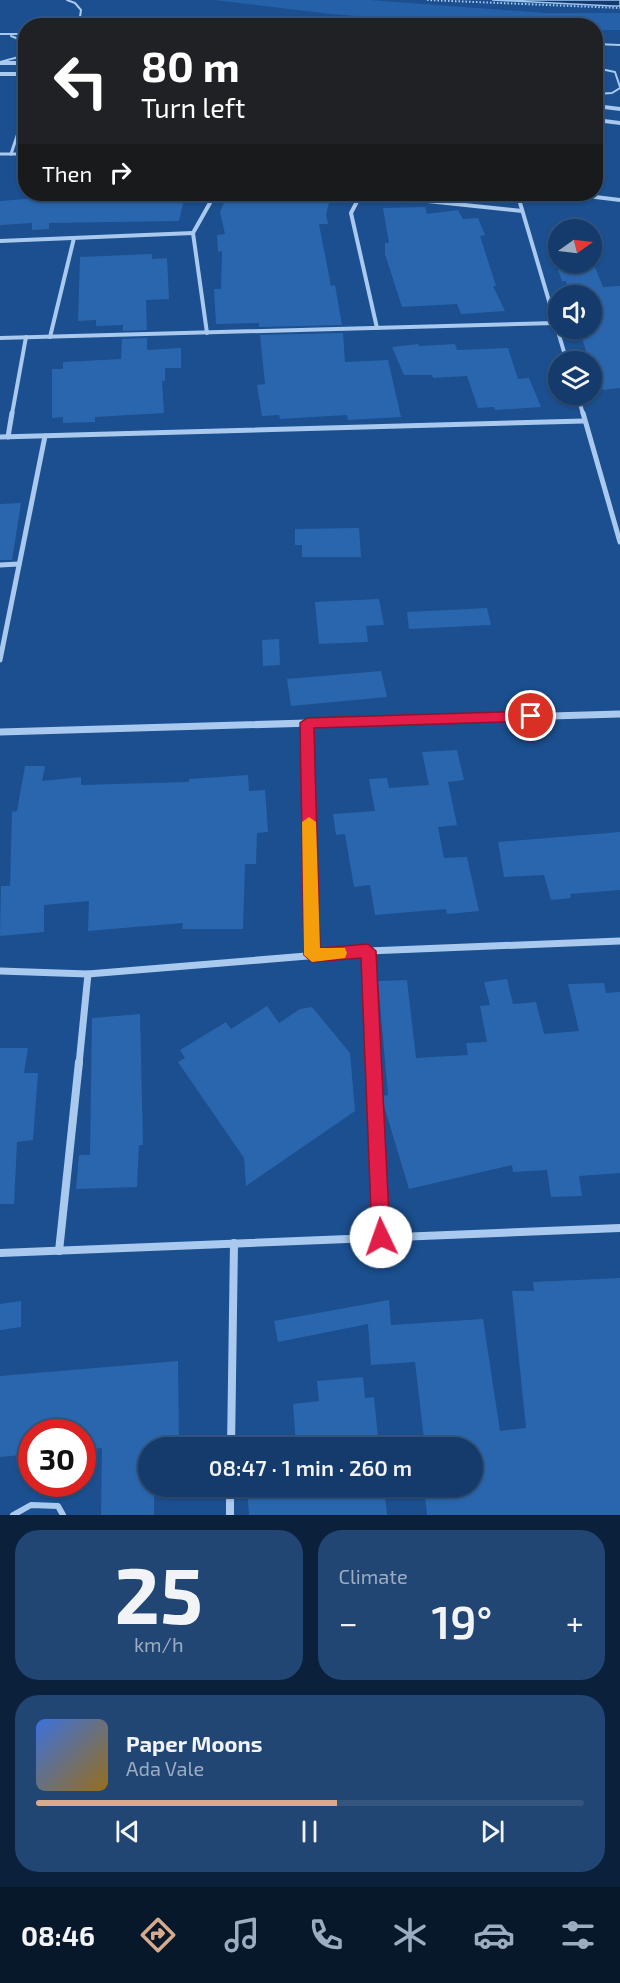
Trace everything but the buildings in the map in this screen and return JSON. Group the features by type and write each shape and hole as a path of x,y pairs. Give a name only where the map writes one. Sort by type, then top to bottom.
{"street":[{"path":"0,63 18,63"},
{"path":"0,74 18,74"},
{"path":"603,107 620,109"},
{"path":"603,121 620,123"},
{"path":"11,154 18,133"},
{"path":"0,154 18,154"},
{"path":"603,198 620,200"},
{"path":"207,333 193,233 211,201"},
{"path":"357,201 351,213 378,328"},
{"path":"427,201 522,211"},
{"path":"519,201 548,299"},
{"path":"0,241 193,233"},
{"path":"50,337 74,238"},
{"path":"0,338 548,323"},
{"path":"8,437 26,338"},
{"path":"580,405 620,542"},
{"path":"0,437 584,421"},
{"path":"0,660 45,436"},
{"path":"0,565 19,564"},
{"path":"0,732 620,714"},
{"path":"307,723 312,955"},
{"path":"0,971 88,974 368,951 620,941"},
{"path":"368,951 381,1237"},
{"path":"59,1251 88,974"},
{"path":"0,1253 620,1228"},
{"path":"231,1437 234,1243"},
{"path":"230,1497 230,1515"}],"lane":[{"path":"67,0 75,3 81,10 78,18"},
{"path":"0,34 18,34"},
{"path":"6,34 18,39"},
{"path":"603,44 620,45"},
{"path":"0,63 18,58"},
{"path":"603,69 615,72 620,88 612,93 603,94"},
{"path":"13,1515 16,1511 31,1505 58,1506 63,1515"}],"path":[{"path":"427,0 620,8"}],"shaded area":[{"path":"214,0 370,0 545,13 620,13 620,30 603,30 603,18 383,18"},
{"path":"492,0 620,0 620,6 613,6"}],"slow traffic":[{"path":"309,822 312,955 339,953"}],"route":[{"path":"381,1237 368,951 312,955 307,723 531,716"}]}
